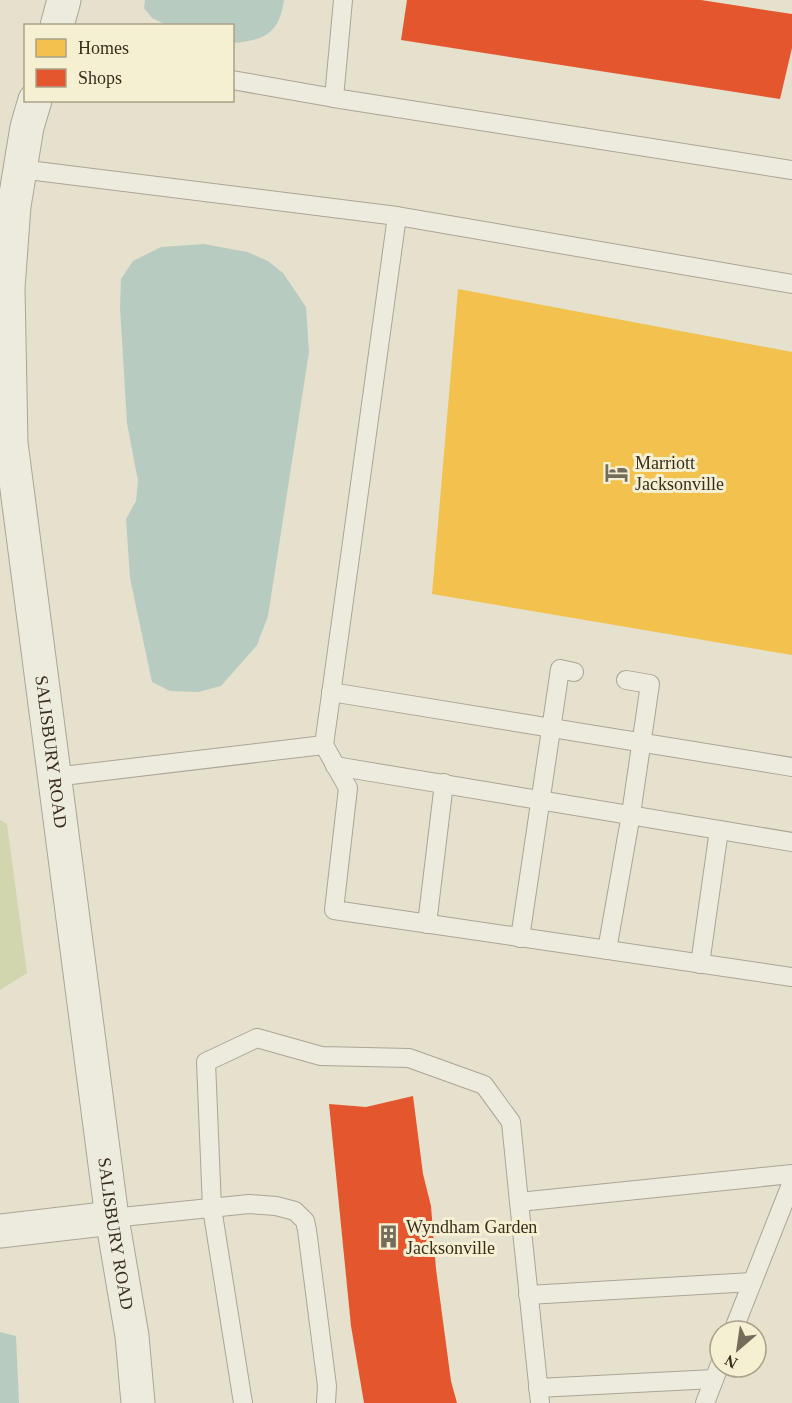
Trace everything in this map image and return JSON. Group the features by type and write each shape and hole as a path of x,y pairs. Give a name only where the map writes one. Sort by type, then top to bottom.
{"street":[{"path":"58,24 64,0"},
{"name":"SALISBURY ROAD","path":"34,102 27,127 14,206 8,288 11,443 9,507 54,777 112,1218 132,1336 138,1403"},
{"path":"0,1231 112,1218"}],"lane":[{"path":"334,98 343,0"},
{"path":"234,80 792,170"},
{"path":"20,169 397,216 792,284"},
{"path":"397,216 324,745 348,788 334,910 792,977"},
{"path":"520,938 560,669 574,672"},
{"path":"607,950 631,814 650,684 627,680"},
{"path":"332,692 792,767"},
{"path":"54,777 324,745"},
{"path":"336,766 792,842"},
{"path":"427,924 444,783"},
{"path":"700,964 719,830"},
{"path":"243,1403 212,1208 206,1062 257,1038 321,1056 409,1058 484,1085 511,1122 539,1396 708,1372"},
{"path":"519,1202 792,1174"},
{"path":"738,1319 792,1182"},
{"path":"112,1218 249,1204 276,1206 295,1211 305,1221 327,1386 326,1403"},
{"path":"528,1295 752,1282"},
{"path":"705,1403 714,1379"}],"green space":[{"path":"0,820 7,824 27,973 0,990"}],"shaded area":[{"path":"145,0 284,0 278,21 269,33 254,40 234,43 234,24 165,24 152,18 144,8"},
{"path":"204,244 247,252 268,261 283,273 306,307 309,352 268,616 257,645 221,686 198,692 170,691 152,682 130,578 126,519 136,501 138,481 127,423 120,308 121,279 133,261 161,247"},
{"path":"0,1332 16,1336 19,1403 0,1403"}],"building: Homes":[{"name":"Marriott Jacksonville","path":"458,289 792,352 792,655 432,594"}],"building: Shops":[{"path":"407,0 701,0 792,14 792,48 780,99 401,40"},
{"name":"Wyndham Garden Jacksonville","path":"413,1096 423,1174 431,1206 436,1269 451,1381 457,1403 364,1403 351,1326 329,1104 366,1107"}],"place":[{"name":"Marriott Jacksonville","path":"617,473"},
{"name":"Wyndham Garden Jacksonville","path":"388,1237"}]}
